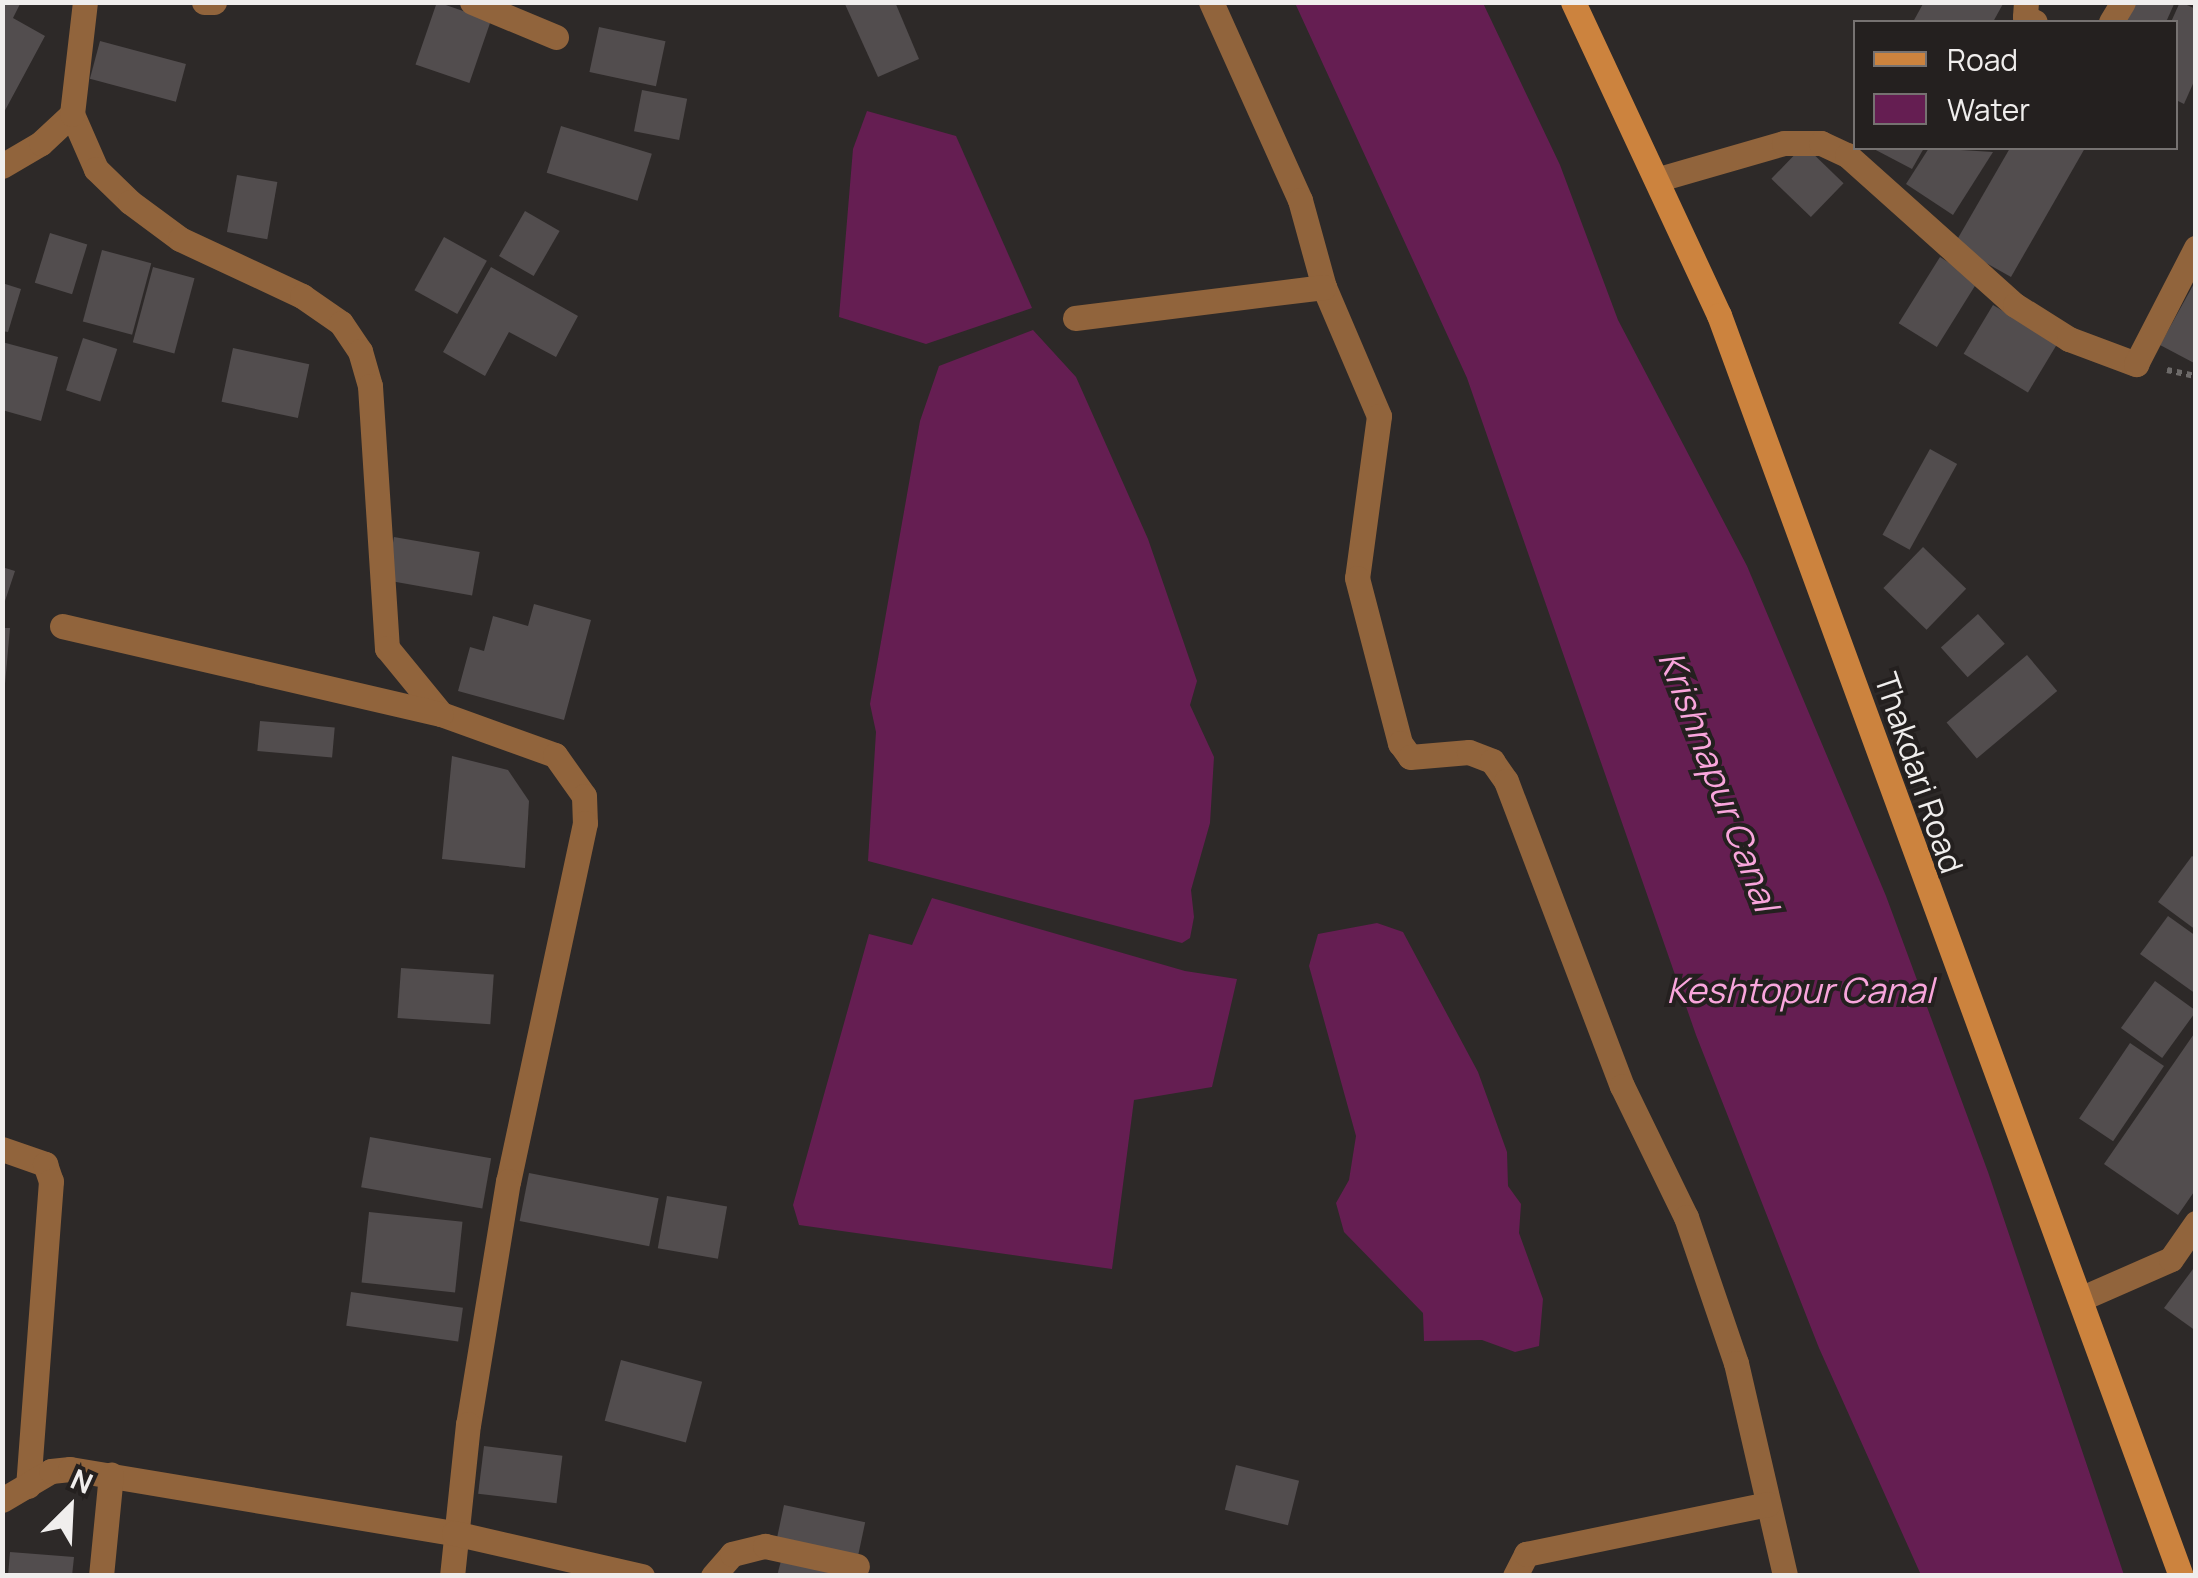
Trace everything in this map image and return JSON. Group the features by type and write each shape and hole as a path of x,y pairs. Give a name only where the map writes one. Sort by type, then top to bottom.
{"street":[{"path":"85,2 72,114 96,169 130,202 180,239 302,296 341,323 360,351 370,386 387,648 441,714"},
{"path":"204,2 214,2"},
{"path":"472,2 556,37"},
{"path":"1210,2 1300,200 1324,287 1379,416 1357,578 1400,743 1410,757 1469,752 1492,761 1506,781 1622,1086 1686,1217 1736,1363 1785,1576"},
{"name":"Thakdari Road","path":"1573,2 1720,316 2180,1576"},
{"path":"2,166 72,114"},
{"path":"1659,179 1784,143 1820,143 1847,155 2015,304 2069,340 2136,364 2196,248"},
{"path":"1075,318 1324,287"},
{"path":"62,626 441,714 555,755 576,776 586,823 508,1180 454,1534 452,1576"},
{"path":"2,1149 45,1164 51,1182 28,1486"},
{"path":"2080,1299 2170,1259 2196,1224"},
{"path":"2,1500 51,1471 111,1474 454,1534 642,1576"},
{"path":"101,1576 111,1474"},
{"path":"1515,1576 1526,1554 1768,1504"},
{"path":"714,1576 732,1554 765,1546 858,1566"}],"water":[{"name":"Keshtopur Canal","path":"1295,3 1483,3 1560,165 1618,320 1747,566 1886,896 1988,1172 2124,1575 1921,1575 1819,1348 1696,1035 1467,378"},
{"path":"867,111 956,136 1032,308 926,344 839,317 853,149"},
{"path":"1033,330 1076,377 1148,539 1197,681 1190,705 1214,757 1210,823 1191,890 1194,917 1190,938 1182,943 868,861 876,732 870,704 920,421 939,366"},
{"path":"932,898 1185,971 1237,979 1212,1087 1134,1100 1112,1269 799,1225 793,1205 869,934 912,945"},
{"path":"1377,923 1403,932 1478,1072 1507,1152 1508,1186 1521,1204 1519,1233 1543,1299 1539,1346 1515,1352 1482,1340 1424,1341 1423,1313 1344,1232 1336,1203 1349,1180 1356,1136 1309,966 1318,934"}],"building":[{"path":"2,2 21,2 13,18 45,36 2,116"},
{"path":"437,2 491,21 469,83 416,64"},
{"path":"844,2 895,2 919,59 878,77"},
{"path":"1924,2 2004,2 1994,20 1914,20"},
{"path":"2131,2 2175,2 2167,20 2123,20"},
{"path":"2180,2 2196,9 2196,77 2184,104 2178,101 2178,20 2172,20"},
{"path":"599,27 666,41 656,86 589,72"},
{"path":"100,41 186,64 176,102 90,79"},
{"path":"642,90 687,99 679,140 634,131"},
{"path":"561,126 652,154 638,201 547,173"},
{"path":"1804,145 1844,183 1811,217 1771,179"},
{"path":"1876,150 1923,150 1912,169"},
{"path":"1928,150 1993,152 1953,215 1906,184"},
{"path":"2009,150 2084,150 2011,277 1954,245"},
{"path":"237,175 277,182 267,239 227,232"},
{"path":"525,211 560,231 534,276 499,256"},
{"path":"50,233 87,244 72,294 35,283"},
{"path":"444,237 487,261 457,314 414,290"},
{"path":"102,250 151,263 132,335 83,321"},
{"path":"1940,257 1978,281 1937,347 1899,323"},
{"path":"153,267 195,278 174,353 133,342"},
{"path":"491,267 578,316 556,357 509,332 485,376 443,352"},
{"path":"2196,280 2196,364 2160,345"},
{"path":"2,283 21,289 8,332 2,331"},
{"path":"1993,305 2057,344 2028,392 1964,354"},
{"path":"83,338 117,349 100,401 66,390"},
{"path":"2,342 58,357 41,421 2,410"},
{"path":"233,348 309,364 298,418 222,402"},
{"path":"1930,449 1957,464 1910,550 1882,535"},
{"path":"394,537 480,552 472,595 386,580"},
{"path":"1923,547 1966,589 1927,630 1883,588"},
{"path":"2,567 15,571 3,607 2,607"},
{"path":"534,604 591,620 564,720 458,691 470,647 484,651 493,616 528,626"},
{"path":"1978,614 2005,644 1968,677 1941,647"},
{"path":"2,628 10,628 5,684 2,684"},
{"path":"2027,655 2057,691 1977,758 1947,722"},
{"path":"260,721 335,728 332,757 257,751"},
{"path":"452,756 508,770 529,801 525,868 442,859"},
{"path":"2192,856 2196,859 2196,930 2158,902"},
{"path":"2168,916 2196,936 2196,994 2140,954"},
{"path":"401,968 494,974 490,1024 398,1018"},
{"path":"2155,981 2196,1011 2162,1058 2121,1028"},
{"path":"2196,1031 2196,1189 2178,1215 2104,1164"},
{"path":"2130,1043 2164,1066 2113,1141 2079,1118"},
{"path":"370,1137 491,1158 482,1209 361,1187"},
{"path":"529,1173 659,1198 649,1246 520,1221"},
{"path":"667,1196 727,1207 718,1259 658,1248"},
{"path":"369,1212 462,1222 455,1292 362,1283"},
{"path":"2196,1265 2196,1331 2164,1308"},
{"path":"351,1292 463,1308 458,1341 346,1326"},
{"path":"621,1360 702,1382 686,1443 605,1421"},
{"path":"484,1446 562,1456 557,1503 478,1494"},
{"path":"1236,1465 1299,1481 1288,1525 1225,1510"},
{"path":"784,1505 865,1522 857,1558 776,1541"},
{"path":"10,1552 74,1557 72,1576 8,1576"},
{"path":"782,1557 847,1576 777,1576"}],"water label":[{"name":"Krishnapur Canal","path":"1719,781"}]}
